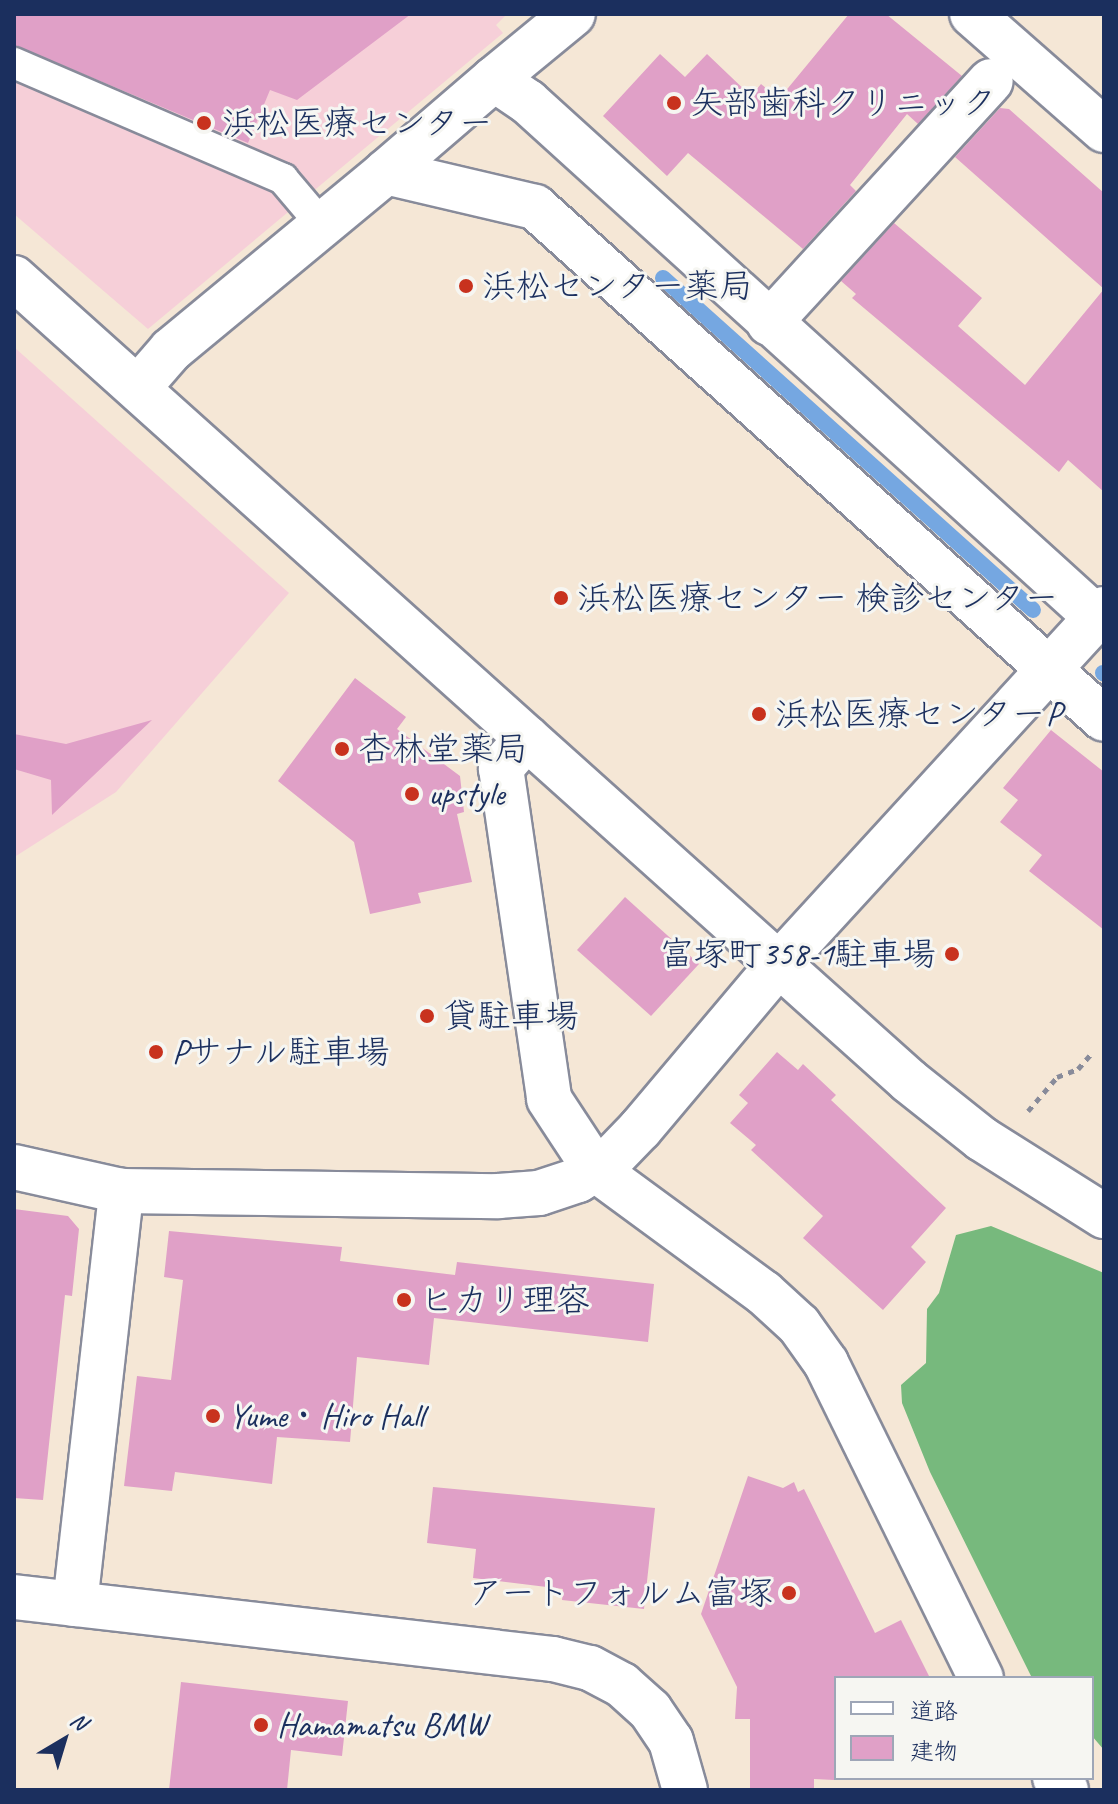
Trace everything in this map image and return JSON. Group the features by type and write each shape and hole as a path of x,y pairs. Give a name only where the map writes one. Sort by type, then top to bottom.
{"street":[{"path":"138,388 171,350 573,14"},
{"path":"972,14 1104,130"},
{"path":"14,1167 121,1191 498,1196 539,1193 595,1169 640,1129 778,965 1102,612 769,323 528,102 494,79"},
{"path":"769,323 991,81"},
{"path":"386,172 535,207 1104,719"},
{"path":"14,278 778,965 961,1123 1104,1216"},
{"path":"527,738 501,768 549,1099 595,1169 764,1293 799,1325 826,1363 980,1676"},
{"path":"75,1604 121,1191"},
{"path":"14,1597 553,1659 590,1668 622,1685 650,1710 671,1741 685,1790"}],"lane":[{"path":"14,63 283,179 322,225"}],"path":[{"path":"1023,1119 1057,1077 1078,1069 1091,1054"}],"shaded area":[{"name":"浜松医療センター","path":"14,14 507,14 496,25 503,33 148,329 14,214"},
{"path":"14,347 289,593 116,792 16,856"}],"green space":[{"path":"991,1226 1104,1273 1104,1750 1094,1738 1094,1676 1031,1676 930,1472 902,1403 901,1385 926,1363 927,1309 939,1293 956,1235"}],"building":[{"path":"14,14 411,14 297,100 270,90 248,143 14,45"},
{"path":"849,14 886,14 962,76 918,124 907,114 850,185 856,191 803,249 688,153 667,176 603,116 660,54 685,77 707,54 751,96 761,84 779,99"},
{"path":"1000,108 1009,109 1104,193 1104,289 955,157"},
{"path":"894,223 982,298 958,326 1025,385 1104,289 1104,492 1068,460 1059,472 852,298 856,294 841,281"},
{"path":"355,678 406,717 397,729 460,776 464,812 457,814 472,882 418,893 421,903 370,914 354,842 278,781"},
{"path":"152,720 52,815 51,780 14,769 14,734 66,744"},
{"path":"1051,730 1104,772 1104,930 1029,871 1042,855 1000,822 1018,800 1003,788"},
{"path":"625,897 699,964 651,1016 577,950"},
{"path":"777,1052 798,1070 803,1064 836,1095 831,1100 946,1208 911,1247 926,1262 883,1310 803,1238 823,1216 751,1150 756,1145 730,1123 748,1103 739,1095"},
{"path":"14,1209 68,1216 79,1229 72,1296 65,1295 43,1500 14,1498"},
{"path":"169,1231 342,1247 340,1261 455,1275 457,1262 654,1284 648,1342 434,1318 429,1365 357,1357 350,1442 277,1437 272,1484 175,1472 172,1491 124,1486 137,1376 171,1380 183,1280 164,1277"},
{"path":"748,1476 783,1488 794,1482 798,1492 804,1489 875,1633 901,1620 929,1676 834,1676 834,1780 814,1779 814,1790 750,1790 750,1719 735,1719 737,1687 701,1614"},
{"path":"433,1487 655,1508 644,1609 562,1600 563,1589 473,1578 476,1549 427,1543"},
{"name":"Hamamatsu BMW","path":"181,1682 348,1701 342,1756 291,1750 287,1790 169,1790"}],"waterway":[{"path":"663,278 1033,610"}],"place":[{"name":"矢部歯科クリニック","path":"674,103"},
{"name":"浜松医療センター","path":"204,123"},
{"name":"浜松センター薬局","path":"466,286"},
{"name":"浜松医療センター 検診センター","path":"561,598"},
{"name":"浜松医療センターP","path":"759,714"},
{"name":"杏林堂薬局","path":"342,749"},
{"name":"upstyle","path":"412,794"},
{"name":"富塚町358-1駐車場","path":"952,954"},
{"name":"貸駐車場","path":"427,1016"},
{"name":"Pサナル駐車場","path":"156,1052"},
{"name":"ヒカリ理容","path":"404,1300"},
{"name":"Yume・Hiro Hall","path":"213,1416"},
{"name":"アートフォルム富塚","path":"789,1593"},
{"name":"Hamamatsu BMW","path":"261,1725"}]}
